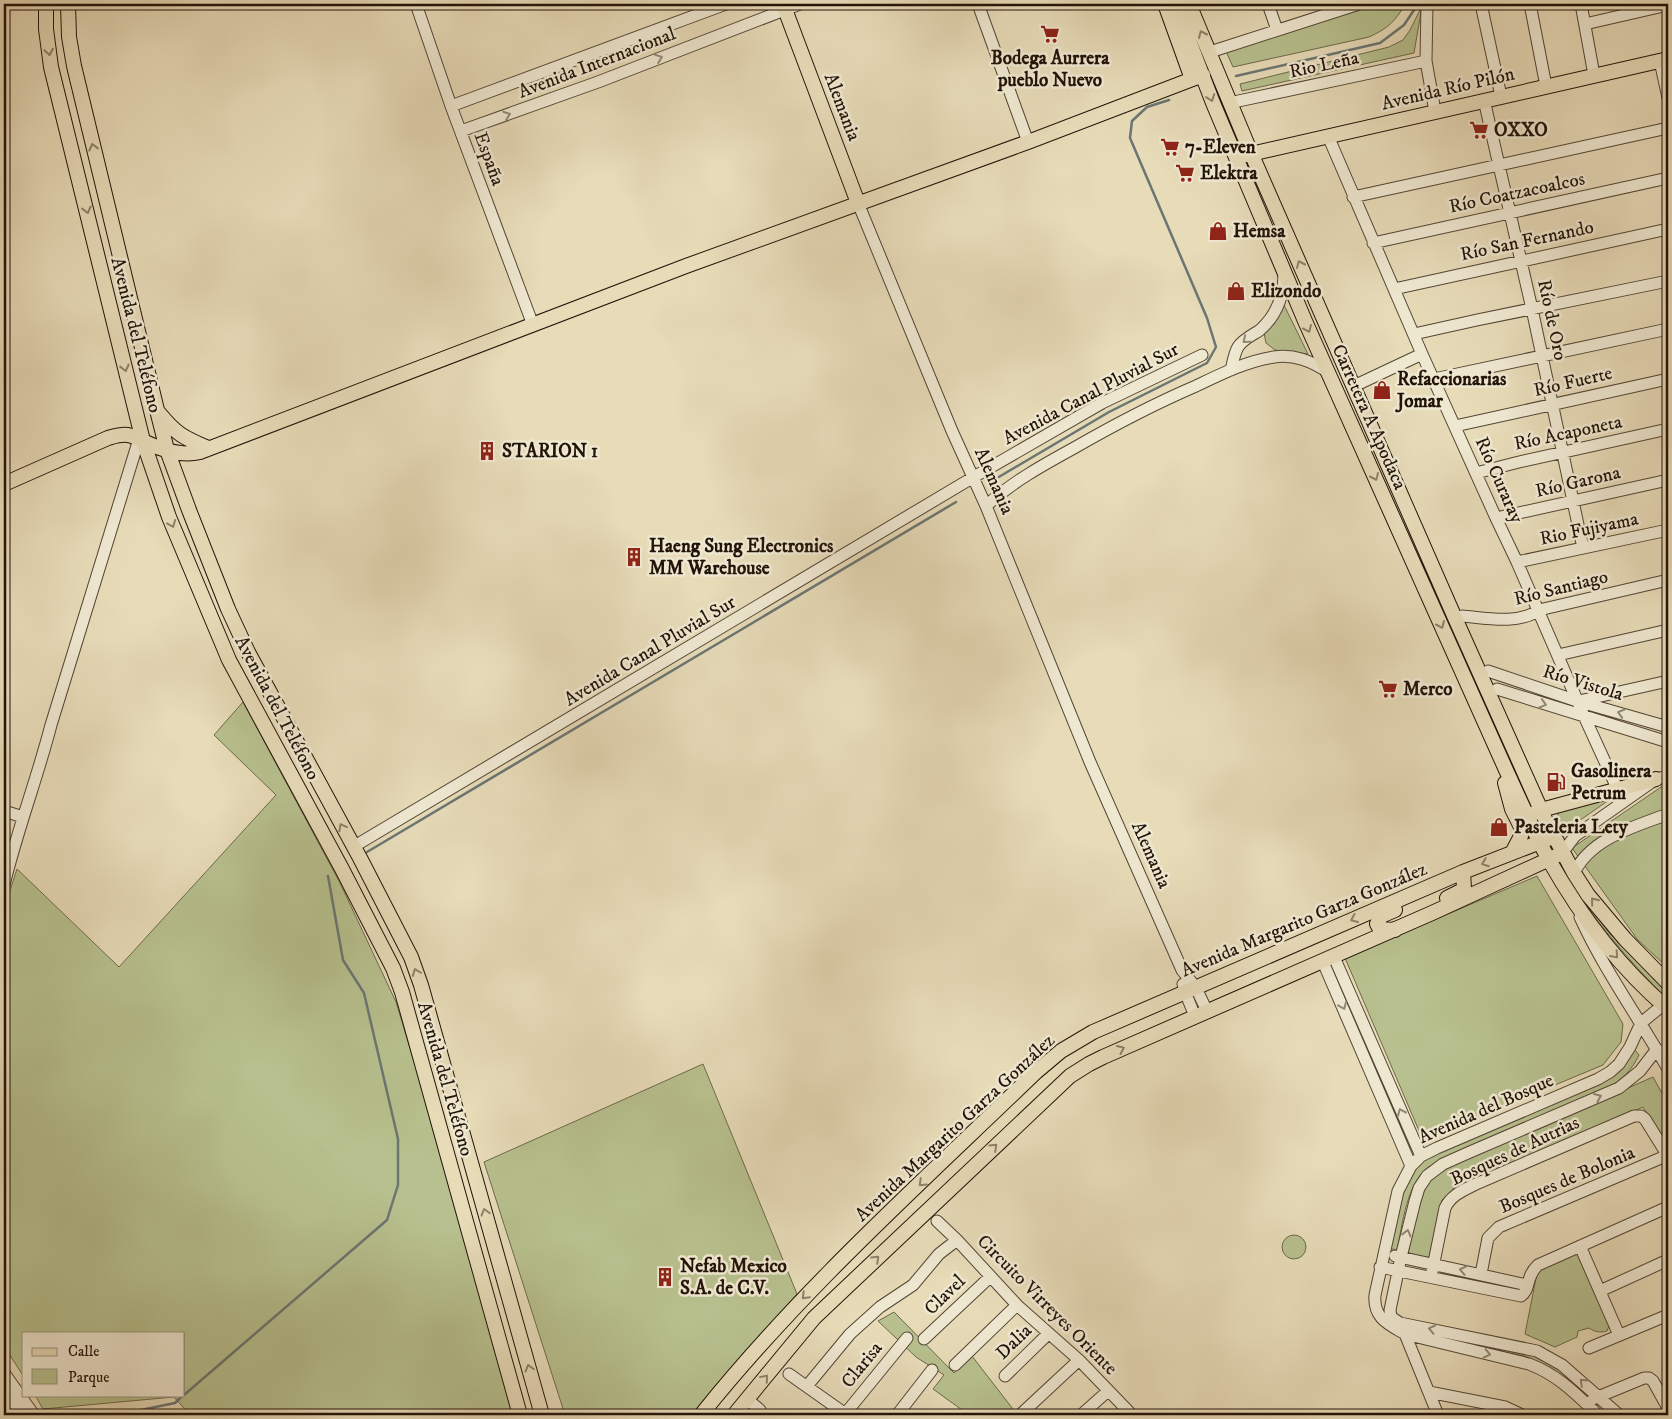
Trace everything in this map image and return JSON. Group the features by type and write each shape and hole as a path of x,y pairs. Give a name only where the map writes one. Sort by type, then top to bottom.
{"main road":[{"name":"Avenida del Teléfono","path":"46,4 46,29 52,67 141,440 169,517 229,660 342,869 393,968 402,992 520,1415"},
{"name":"Avenida del Teléfono","path":"68,4 69,37 74,66 167,450 228,609 248,652 356,853 410,957 421,985 542,1415"},
{"path":"4,484 108,438 127,435 167,450 191,454 686,266 1028,142 1197,77 1165,4"},
{"name":"Carretera A Apodaca","path":"1175,4 1197,77 1236,158 1328,372 1506,770 1529,816 1553,836 1588,895 1624,939 1668,984"},
{"name":"Alemania","path":"784,7 858,203"},
{"name":"Carretera A Apodaca","path":"1191,7 1251,154 1357,384 1451,609 1540,842 1572,899 1594,930 1617,957 1666,1007"},
{"name":"Avenida Río Pilón","path":"1236,158 1664,60"},
{"path":"1357,384 1538,783 1541,802 1520,827 1521,836 1512,852"},
{"path":"157,410 174,431 186,439 208,448"},
{"path":"1529,816 1617,788 1662,778"},
{"name":"Avenida Margarito Garza González","path":"701,1415 800,1301 1036,1072 1061,1052 1087,1035 1434,884 1553,836"},
{"path":"342,869 356,853"},
{"path":"734,1415 814,1318 1070,1076 1089,1064 1201,1013 1432,914 1562,853"},
{"path":"1432,914 1434,907 1438,903 1464,888 1463,872"},
{"path":"1394,930 1380,929 1377,924 1381,916 1425,897 1434,884"}],"street":[{"name":"España","path":"416,4 460,131 533,325"},
{"name":"Avenida Internacional","path":"451,106 726,4"},
{"name":"Avenida Internacional","path":"460,131 598,82 784,7 800,4"},
{"path":"978,4 1028,142"},
{"path":"1268,4 1277,30"},
{"path":"1210,52 1359,4"},
{"path":"1427,4 1426,61 1435,111"},
{"path":"1481,4 1501,96"},
{"path":"1530,4 1546,86"},
{"path":"1581,4 1594,75"},
{"path":"1585,24 1668,5"},
{"path":"1664,60 1668,98"},
{"name":"Rio Leña","path":"1229,102 1426,61"},
{"name":"Río de Oro","path":"1484,100 1532,309 1583,548"},
{"path":"1353,197 1668,128"},
{"name":"Río Curaray","path":"1328,136 1422,354 1496,518 1518,562 1577,701 1617,788"},
{"name":"Río Coatzacoalcos","path":"1373,243 1668,178"},
{"name":"Alemania","path":"858,203 972,478 986,506 1090,762 1201,1013"},
{"name":"Río San Fernando","path":"1394,289 1668,229"},
{"path":"1231,370 1238,348 1242,342 1260,330 1277,309 1284,283 1284,270"},
{"path":"1414,334 1668,281"},
{"path":"1434,379 1668,329"},
{"path":"1357,384 1422,354"},
{"name":"Avenida Canal Pluvial Sur","path":"356,853 972,478 1102,403 1202,355"},
{"path":"986,506 1000,493 1034,470 1091,438 1148,407 1231,370 1265,359 1290,356 1314,363 1328,372"},
{"name":"Río Fuerte","path":"1455,426 1668,379"},
{"name":"Río Acaponeta","path":"1476,472 1668,429"},
{"path":"4,885 14,844 40,768 50,725 141,440"},
{"name":"Río Garona","path":"1496,518 1668,480"},
{"name":"Rio Fujiyama","path":"1518,562 1668,530"},
{"name":"Río Santiago","path":"1462,616 1524,618 1539,610 1668,580"},
{"path":"1558,655 1668,630"},
{"name":"Río Vistola","path":"1488,672 1577,701 1668,727"},
{"path":"1577,701 1668,681"},
{"name":"Río Vistola","path":"1497,690 1668,742"},
{"path":"1562,853 1574,836 1662,778"},
{"path":"4,811 24,817"},
{"path":"1574,874 1580,862 1596,846 1668,814"},
{"path":"1553,836 1574,836"},
{"path":"1572,899 1599,955 1668,1069"},
{"path":"1329,959 1421,1156"},
{"path":"1329,959 1411,1166"},
{"path":"1641,1023 1666,1007"},
{"name":"Avenida del Bosque","path":"1405,1334 1388,1324 1378,1314 1375,1301 1380,1267 1398,1191 1411,1166 1421,1156 1437,1148 1598,1079 1610,1072 1624,1057 1641,1023"},
{"name":"Avenida del Bosque","path":"1396,1320 1390,1310 1398,1270 1418,1188 1427,1176 1436,1169 1470,1152 1619,1088 1640,1071 1657,1049"},
{"name":"Bosques de Autrias","path":"1431,1277 1445,1208 1455,1195 1476,1184 1634,1116 1641,1116 1645,1119 1668,1156"},
{"name":"Bosques de Bolonia","path":"1481,1274 1488,1238 1499,1227 1668,1156"},
{"path":"1380,1267 1519,1296 1525,1290 1532,1270 1538,1265 1668,1208"},
{"name":"Circuito Virreyes Oriente","path":"937,1221 1017,1305 1079,1360 1132,1415"},
{"path":"808,1386 855,1329 880,1307 913,1284 939,1254 957,1240"},
{"path":"1580,1246 1619,1336"},
{"path":"1384,1253 1481,1274 1525,1290"},
{"path":"1600,1291 1668,1260"},
{"name":"Clavel","path":"924,1340 990,1276"},
{"path":"955,1365 1017,1305"},
{"path":"1589,1348 1668,1314"},
{"path":"1396,1320 1405,1334 1438,1415"},
{"path":"1396,1320 1537,1351 1562,1365 1619,1415"},
{"name":"Dalia","path":"1005,1376 1048,1334"},
{"path":"1405,1334 1529,1364 1545,1370 1556,1377 1598,1415"},
{"name":"Clarisa","path":"846,1415 907,1338"},
{"path":"1020,1415 1079,1360"},
{"path":"897,1415 932,1370"},
{"path":"4,1373 34,1415"},
{"path":"789,1374 846,1415"},
{"path":"1584,1402 1644,1378 1649,1378 1653,1381 1668,1408"},
{"path":"4,1390 22,1415"},
{"path":"1081,1415 1108,1391"},
{"path":"1429,1392 1505,1407 1522,1415"},
{"path":"747,1399 760,1410"}],"green space":[{"path":"1379,4 1405,4 1390,24 1369,37 1233,67 1225,49"},
{"path":"1422,6 1414,53 1242,91 1240,84 1389,47 1403,40"},
{"path":"1283,303 1308,354 1275,350 1266,343 1264,333"},
{"path":"243,702 340,883 396,1002 454,1193 515,1415 190,1415 174,1397 43,1409 36,1396 185,1396 185,1332 22,1332 22,1374 4,1346 4,909 17,869 119,967 276,795 214,735"},
{"path":"1668,784 1668,968 1637,939 1572,848"},
{"path":"1625,789 1563,832 1556,828 1556,819 1560,810"},
{"path":"1562,865 1574,886 1610,934 1668,992 1668,1000 1638,969 1597,920 1560,866"},
{"path":"1537,876 1623,1024 1621,1042 1603,1065 1423,1140 1345,958"},
{"path":"1331,960 1411,1145 1407,1148 1328,961"},
{"path":"1634,1049 1639,1055 1633,1065 1623,1077 1610,1087 1428,1167 1410,1194 1397,1250 1388,1248 1404,1186 1424,1158 1605,1080"},
{"path":"703,1064 797,1294 692,1415 565,1415 484,1162"},
{"path":"1653,1077 1668,1104 1668,1147 1643,1107 1454,1188 1442,1200 1429,1258 1408,1254 1420,1193 1424,1186 1441,1170"},
{"path":"1294,1235 1302,1239 1306,1247 1302,1255 1294,1259 1286,1255 1282,1247 1286,1239"},
{"path":"1578,1249 1609,1326 1607,1331 1604,1332 1598,1332 1589,1328 1578,1331 1577,1337 1555,1347 1525,1334 1538,1268"},
{"path":"894,1312 954,1373 972,1356 1016,1413 1014,1415 969,1415 933,1389 944,1375 916,1357 878,1321"},
{"path":"1410,1328 1525,1351 1553,1363 1588,1394 1584,1395 1556,1372 1524,1356 1412,1333"}],"waterway":[{"path":"1236,76 1380,43 1404,25 1418,4"},
{"path":"992,481 1109,412 1207,363 1216,347 1207,318 1130,138 1132,121 1147,107 1169,100"},
{"path":"367,852 956,502"},
{"path":"185,1394 387,1220 398,1185 398,1139 364,993 343,960 328,876"},
{"path":"46,1415 131,1412 175,1403 182,1396"}],"place":[{"name":"Bodega Aurrera pueblo Nuevo","path":"1050,34"},
{"name":"OXXO","path":"1479,130"},
{"name":"7-Eleven","path":"1170,147"},
{"name":"Elektra","path":"1185,173"},
{"name":"Hemsa","path":"1218,231"},
{"name":"Elizondo","path":"1236,291"},
{"name":"Refaccionarias Jomar","path":"1382,390"},
{"name":"STARION 1","path":"487,451"},
{"name":"Haeng Sung Electronics MM Warehouse","path":"634,557"},
{"name":"Merco","path":"1388,689"},
{"name":"Gasolinera Petrum","path":"1556,782"},
{"name":"Pasteleria Lety","path":"1499,827"},
{"name":"Nefab Mexico S.A. de C.V.","path":"665,1277"}]}
